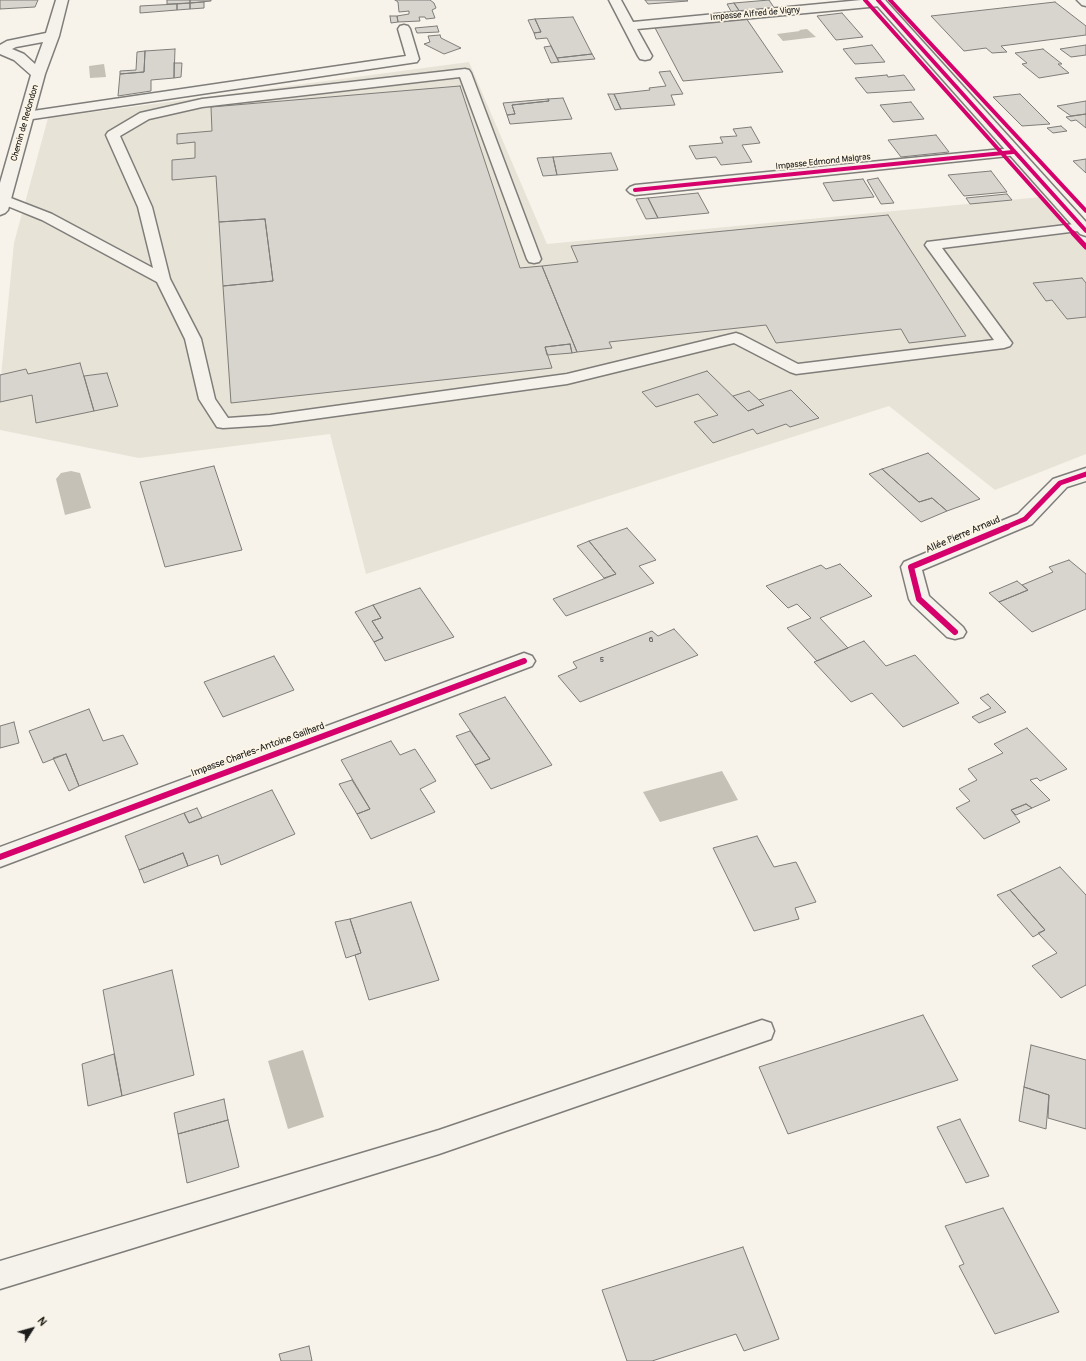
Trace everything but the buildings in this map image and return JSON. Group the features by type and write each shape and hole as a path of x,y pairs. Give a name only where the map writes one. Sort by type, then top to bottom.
{"street":[{"name":"Chemin de Redondon","path":"2,205 38,74 52,36 62,0"},
{"path":"615,0 645,56"},
{"path":"879,1 1013,152 1084,229"},
{"name":"Impasse Alfred de Vigny","path":"629,26 879,1"},
{"path":"1,49 12,44 52,36"},
{"path":"1,49 20,56 38,74"},
{"name":"Impasse Edmond Malgras","path":"635,190 1013,152"},
{"name":"Allée Pierre Arnaud","path":"954,632 919,599 911,567 1025,519 1060,483 1086,474"},
{"name":"Impasse Charles-Antoine Gailhard","path":"0,857 524,661"}],"lane":[{"path":"26,116 413,59 404,29"},
{"path":"534,259 465,73 202,103 145,116 112,135 145,208 163,279 193,339 207,399 223,423 270,420 567,379 736,338 796,369 1004,343 932,245 1084,229"},
{"path":"2,205 47,217 163,279"},
{"path":"0,1275 439,1142 762,1031"}],"shaded area":[{"path":"807,29 816,37 783,41 777,34 800,31 799,30"},
{"path":"469,62 547,244 1041,197 1086,250 1086,454 995,490 889,406 366,574 330,434 139,458 0,430 0,386 14,243 48,118"},
{"path":"104,64 106,77 90,78 89,66"},
{"path":"71,471 80,473 91,508 65,515 56,479 61,473"},
{"path":"722,771 738,800 660,822 643,792"},
{"path":"303,1050 324,1117 288,1129 268,1061"}],"cycle path":[{"path":"865,0 1086,247"},
{"path":"878,0 1086,231"},
{"path":"890,0 1086,211"},
{"path":"635,190 1013,152"},
{"path":"955,632 919,599 911,567 1025,519 1060,483 1086,474"},
{"path":"0,857 524,661"}]}
